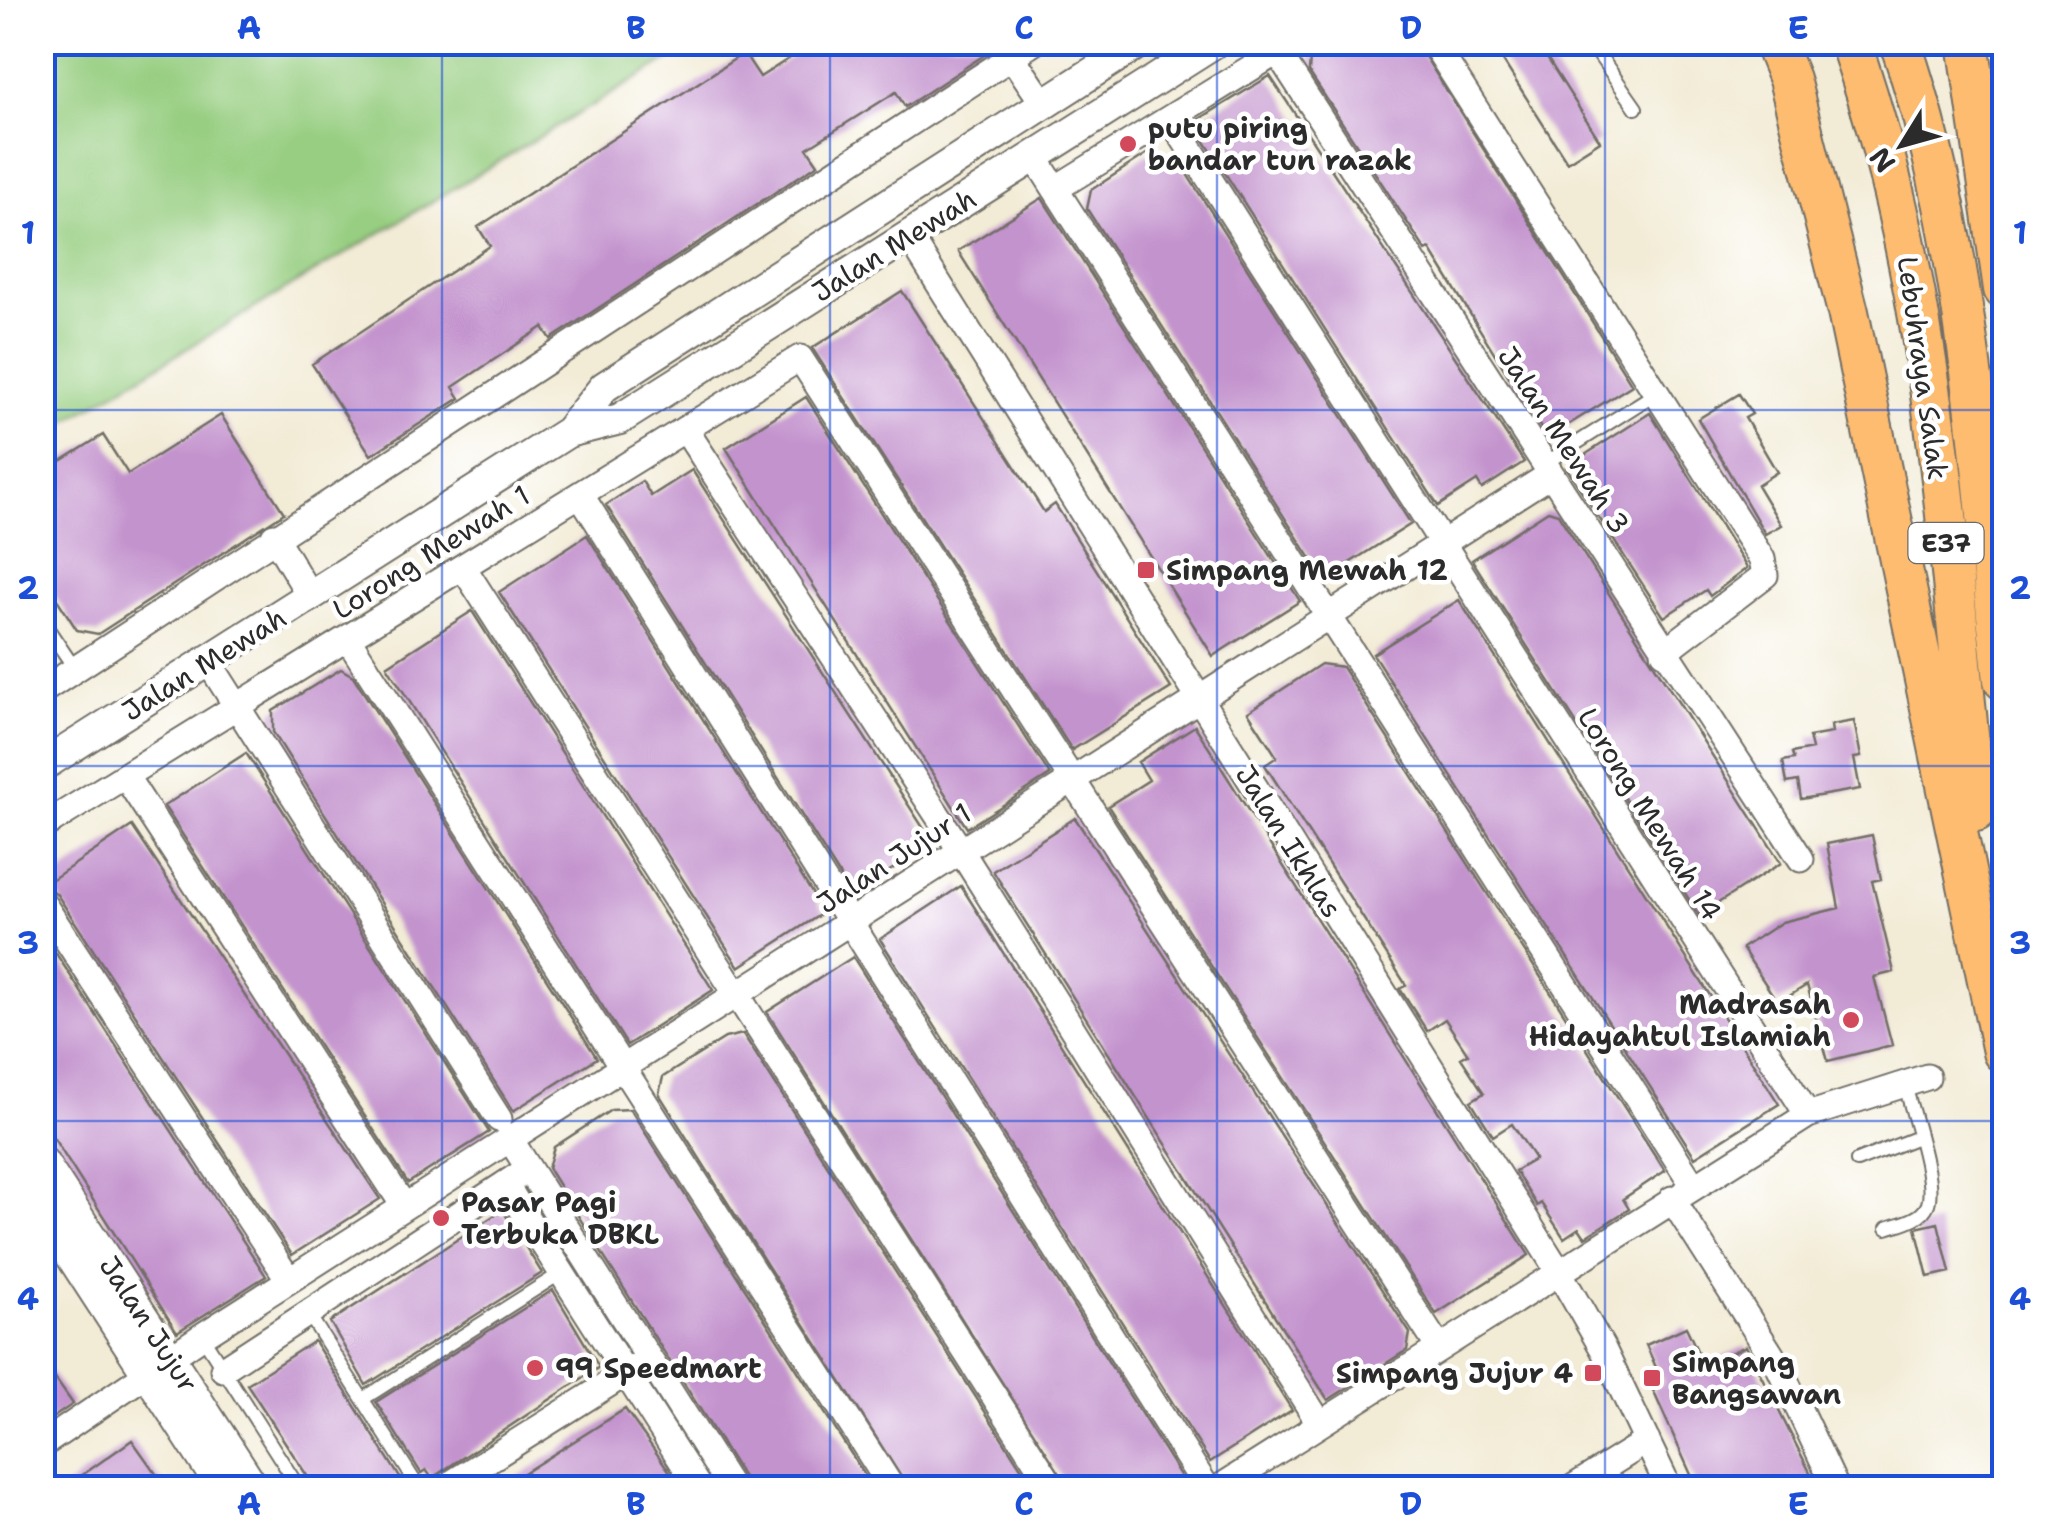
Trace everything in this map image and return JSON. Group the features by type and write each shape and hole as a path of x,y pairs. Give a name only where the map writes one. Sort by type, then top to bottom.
{"highway":[{"path":"1765,42 1782,61 1848,312 2004,1055"},
{"name":"Lebuhraya Salak","path":"1850,42 1899,210 1924,348 2004,1055"},
{"name":"Lebuhraya Salak","path":"1900,42 1942,201 1965,343 2004,680"},
{"path":"1968,42 2004,289"}],"street":[{"path":"42,691 1034,42"},
{"name":"Jalan Mewah","path":"568,432 604,387 1140,42"},
{"name":"Jalan Mewah","path":"42,766 568,432 620,419 1215,42"},
{"path":"1433,42 1762,558 1764,576 1664,652"},
{"path":"1055,189 1286,48"},
{"name":"Jalan Mewah 3","path":"1286,48 1664,652 1801,859"},
{"path":"1012,57 1044,104"},
{"name":"Lorong Mewah 14","path":"1171,119 1808,1116"},
{"path":"1034,156 1694,1186"},
{"name":"Jalan Ikhlas","path":"889,204 1559,1272 1669,1488"},
{"name":"Lorong Mewah 1","path":"42,827 800,358 1072,780"},
{"path":"685,429 960,852 1320,1424"},
{"name":"Jalan Jujur 1","path":"42,1446 202,1336 404,1206 504,1129 622,1068 1444,542 1548,469"},
{"path":"580,494 1207,1488"},
{"path":"274,536 310,596"},
{"path":"463,567 1053,1488"},
{"path":"348,639 892,1488"},
{"path":"208,661 731,1488"},
{"path":"126,777 404,1206"},
{"path":"1072,780 1439,1348"},
{"path":"42,902 289,1280"},
{"path":"1218,1488 1808,1116 1916,1081"},
{"name":"Jalan Jujur","path":"42,1161 160,1365 222,1488"},
{"path":"223,1369 528,1169"},
{"path":"505,1184 694,1481"},
{"path":"1672,1200 1780,1367 1836,1488"},
{"name":"Jalan Jujur","path":"42,1211 254,1488"},
{"path":"444,1488 648,1359"},
{"path":"1572,1488 1647,1441"}],"lane":[{"path":"1590,42 1636,108"},
{"path":"1548,469 1656,393"},
{"path":"42,620 75,670"},
{"path":"1886,1228 1919,1217 1928,1204 1918,1136 1916,1081"},
{"path":"1858,1162 1918,1136"},
{"path":"363,1399 561,1274"},
{"path":"308,1313 420,1488"},
{"path":"202,1336 300,1488"},
{"path":"666,1488 694,1481"}],"green space":[{"path":"43,42 696,42 696,43 43,435"}],"building":[{"path":"815,42 1004,42 905,107 896,92 807,148 818,164 551,339 543,327 453,387 460,398 371,455 312,364 490,246 478,227 744,53 760,77"},
{"path":"1311,42 1416,42 1632,385 1547,438 1430,249 1426,251 1309,72"},
{"path":"1491,42 1537,42 1600,141 1567,162"},
{"path":"1270,76 1524,462 1482,489 1477,481 1438,506 1193,123"},
{"path":"1148,153 1178,160 1411,524 1324,579 1087,209 1091,190"},
{"path":"1042,198 1300,601 1213,656 958,251"},
{"path":"902,291 1044,512 1055,504 1171,688 1072,750 812,348"},
{"path":"1739,394 1752,414 1745,418 1777,472 1757,485 1781,525 1765,534 1698,419"},
{"path":"806,397 1050,775 967,828 726,448"},
{"path":"1650,413 1747,568 1710,596 1706,590 1664,617 1566,467"},
{"path":"221,415 284,513 98,634 77,630 42,576 42,473 103,435 128,474"},
{"path":"692,470 933,843 852,895 606,505 642,481 651,496"},
{"path":"1548,511 1558,514 1781,863 1699,915 1472,560"},
{"path":"587,535 824,912 739,967 499,592"},
{"path":"1459,600 1779,1104 1695,1157 1373,654"},
{"path":"472,611 713,990 627,1045 387,666"},
{"path":"1321,664 1342,667 1665,1171 1623,1199 1629,1209 1585,1237 1579,1228 1564,1238 1541,1203 1537,1206 1515,1171 1535,1159 1512,1124 1493,1136 1471,1101 1484,1093 1461,1058 1468,1054 1445,1019 1427,1031 1400,989 1406,985 1265,765 1277,757 1248,712"},
{"path":"341,669 353,676 597,1058 513,1111 273,732 273,711"},
{"path":"1854,721 1861,757 1854,758 1860,789 1801,799 1798,781 1787,783 1783,761 1794,759 1792,753 1812,749 1809,737 1832,733 1831,725"},
{"path":"1195,726 1529,1255 1436,1314 1108,806 1149,780 1138,762"},
{"path":"246,753 489,1132 408,1183 164,806"},
{"path":"1075,818 1410,1333 1407,1350 1328,1400 993,871"},
{"path":"132,826 380,1199 292,1255 56,893 42,886"},
{"path":"1872,835 1881,879 1872,881 1894,972 1874,977 1892,1045 1828,1061 1807,985 1778,1003 1742,948 1782,922 1839,908 1827,844"},
{"path":"961,886 1292,1410 1210,1462 880,939"},
{"path":"42,932 266,1276 177,1332 42,1120"},
{"path":"853,957 1183,1480 1181,1488 1069,1488 767,1012"},
{"path":"743,1034 1034,1488 908,1488 659,1094 663,1077 725,1038"},
{"path":"630,1109 873,1488 750,1488 746,1482 548,1168 554,1147 611,1110"},
{"path":"498,1213 505,1214 542,1273 366,1385 330,1322"},
{"path":"1938,1223 1950,1272 1928,1277 1916,1228"},
{"path":"553,1290 599,1367 432,1478 426,1470 421,1473 376,1402"},
{"path":"1686,1327 1704,1365 1746,1346 1818,1488 1697,1488 1652,1388 1663,1383 1646,1345"},
{"path":"314,1341 404,1484 397,1488 315,1488 247,1384"},
{"path":"42,1360 73,1404 42,1425"},
{"path":"625,1409 670,1472 643,1488 500,1488"},
{"path":"132,1440 166,1488 64,1488"}],"place":[{"name":"putu piring bandar tun razak","path":"1128,144"},
{"name":"Simpang Mewah 12","path":"1146,570"},
{"name":"Madrasah Hidayahtul Islamiah","path":"1851,1020"},
{"name":"Pasar Pagi Terbuka DBKL","path":"441,1218"},
{"name":"99 Speedmart","path":"535,1368"},
{"name":"Simpang Jujur 4","path":"1593,1373"},
{"name":"Simpang Bangsawan","path":"1652,1378"}]}
